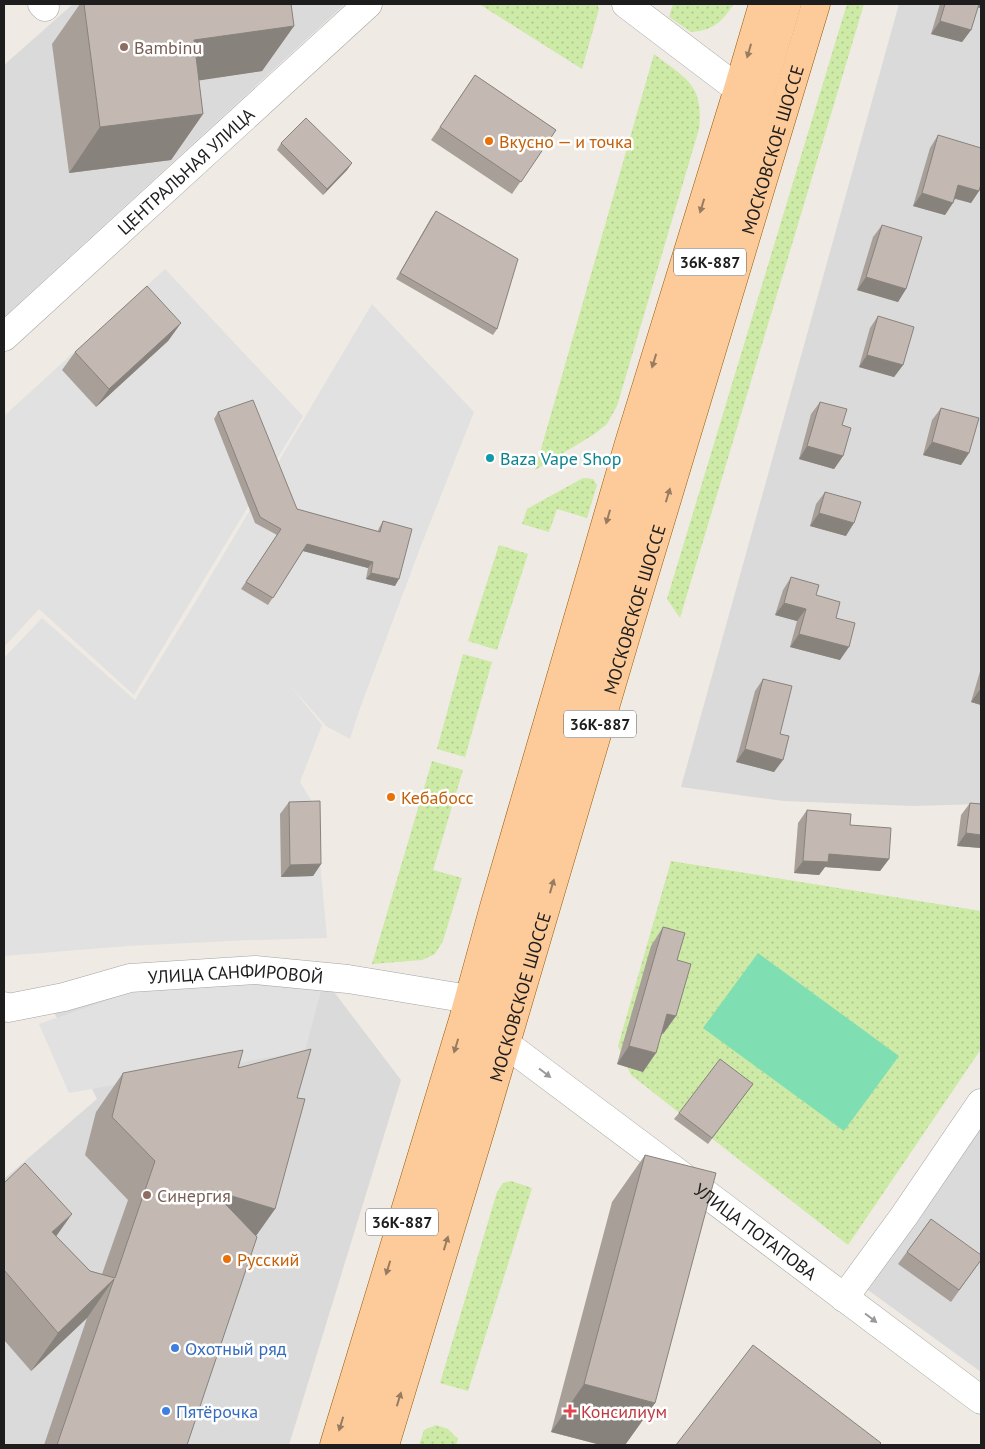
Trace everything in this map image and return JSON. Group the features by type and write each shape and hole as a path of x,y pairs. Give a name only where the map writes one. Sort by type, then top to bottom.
{"main road":[{"name":"36К-887","path":"334,1445 469,999 629,443 763,4"},
{"name":"МОСКОВСКОЕ ШОССЕ","path":"385,1445 495,1037 605,612 787,4"},
{"name":"МОСКОВСКОЕ ШОССЕ","path":"358,1445 495,1037 631,619 816,4"}],"street":[{"name":"ЦЕНТРАЛЬНАЯ УЛИЦА","path":"4,336 368,4"},
{"path":"626,4 738,89"},
{"name":"УЛИЦА САНФИРОВОЙ","path":"5,1011 64,997 130,978 255,970 348,979 469,999"},
{"name":"УЛИЦА ПОТАПОВА","path":"495,1037 981,1400"},
{"path":"844,1298 904,1216 981,1103"}],"shaded area":[{"path":"73,4 345,4 4,317 4,65"},
{"path":"899,4 981,4 981,804 913,806 783,801 681,787"},
{"path":"165,269 303,416 134,695 39,609 4,647 4,416"},
{"path":"372,304 474,412 422,543 350,739 326,726 288,683 322,725 300,782 315,807 327,938 127,946 4,956 4,658 42,618 135,700"},
{"path":"224,977 331,988 401,1080 289,1445 4,1445 4,1179 97,1099 53,1010 129,987"},
{"path":"244,984 321,991 305,1051 69,1093 39,1024 134,991"},
{"path":"981,1124 981,1372 868,1290"}],"green space":[{"path":"479,4 597,4 599,9 582,69"},
{"path":"673,4 734,4 717,24 706,29 691,32 669,17"},
{"path":"847,4 864,4 680,618 667,599"},
{"path":"654,54 684,77 695,92 699,102 699,129 617,406 607,424 593,435 535,470"},
{"path":"583,478 593,479 597,485 587,518 557,509 549,532 522,524 527,509"},
{"path":"499,545 528,554 497,650 468,641"},
{"path":"463,654 492,662 465,757 437,749"},
{"path":"432,761 463,770 433,870 462,878 443,941 435,954 422,960 372,964"},
{"path":"671,861 981,911 981,1049 848,1245 631,1075 618,1046"},
{"path":"758,953 899,1056 844,1131 703,1028"},
{"path":"511,1181 532,1188 468,1391 440,1383 497,1192 503,1183"},
{"path":"436,1425 448,1429 458,1439 456,1445 419,1445 424,1430"}],"building":[{"path":"84,4 291,4 294,26 194,40 203,114 100,127"},
{"path":"945,4 979,4 971,30 940,21"},
{"name":"Вкусно — и точка","path":"475,75 556,130 521,182 440,127"},
{"path":"306,118 352,163 327,189 281,143"},
{"path":"938,135 981,148 981,184 979,191 958,185 953,203 922,193"},
{"path":"436,211 518,259 497,329 400,273"},
{"path":"882,225 922,237 906,289 866,277"},
{"path":"147,286 181,323 109,389 75,352"},
{"path":"878,316 914,327 903,365 867,355"},
{"path":"253,400 297,509 380,532 383,521 412,529 399,579 371,573 373,562 307,544 273,598 246,582 281,529 260,517 218,412"},
{"path":"820,402 847,409 842,425 851,428 843,456 807,446"},
{"path":"941,408 979,418 969,453 932,442"},
{"path":"825,492 861,502 854,523 819,513"},
{"path":"791,577 819,585 816,595 840,602 836,618 855,623 849,647 799,634 806,609 784,603"},
{"path":"763,679 792,686 780,734 789,736 783,760 745,749"},
{"path":"320,801 321,864 290,865 289,802"},
{"path":"970,803 981,804 981,835 966,833"},
{"path":"807,810 851,814 850,825 891,828 889,859 829,854 828,862 803,861"},
{"path":"663,927 685,933 677,960 691,964 676,1016 667,1014 656,1053 629,1046"},
{"path":"311,1049 297,1098 305,1099 275,1209 212,1190 257,1237 187,1445 57,1445 114,1279 58,1333 4,1270 4,1183 25,1163 72,1214 52,1232 90,1271 115,1278 155,1161 112,1117 123,1073 243,1050 238,1068"},
{"path":"720,1059 753,1084 712,1138 679,1113"},
{"path":"645,1155 716,1173 655,1403 584,1384"},
{"path":"931,1219 981,1255 981,1260 959,1290 907,1252"},
{"path":"753,1345 881,1443 879,1445 676,1445"}],"place":[{"name":"Bambinu","path":"124,47"},
{"name":"Вкусно — и точка","path":"489,141"},
{"name":"Baza Vape Shop","path":"490,458"},
{"name":"Кебабосс","path":"391,797"},
{"name":"Синергия","path":"147,1195"},
{"name":"Русский","path":"227,1259"},
{"name":"Охотный ряд","path":"175,1348"},
{"name":"Пятёрочка","path":"166,1411"},
{"name":"Консилиум","path":"570,1411"}]}
